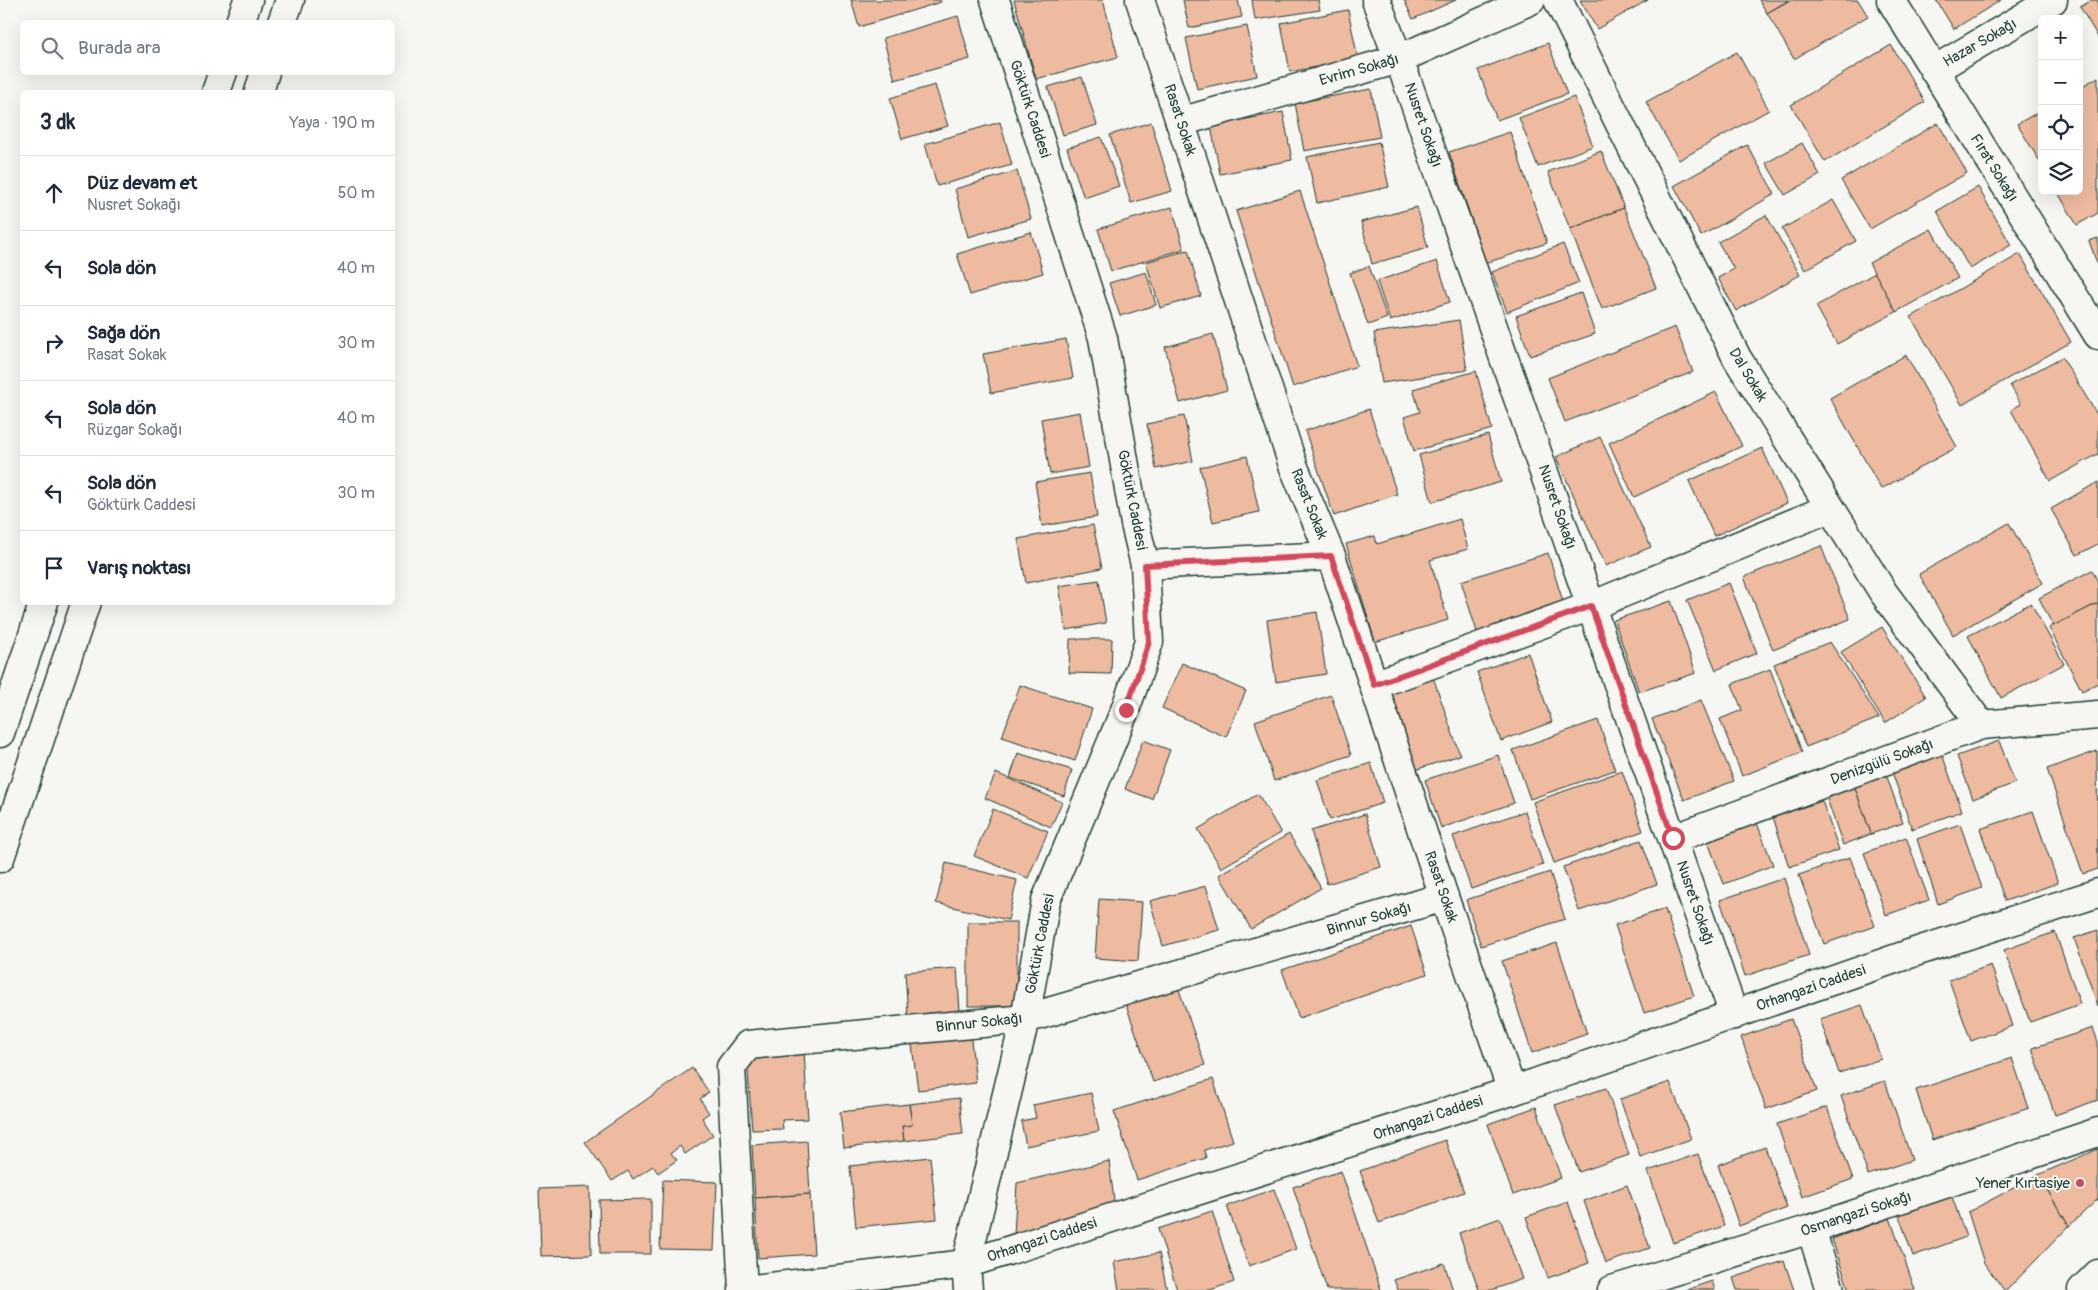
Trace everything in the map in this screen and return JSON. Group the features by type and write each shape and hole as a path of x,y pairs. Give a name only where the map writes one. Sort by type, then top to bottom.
{"street":[{"path":"241,20 248,0"},
{"path":"283,20 290,0"},
{"name":"Göktürk Caddesi","path":"967,1277 1025,1019 1046,900 1126,710 1149,642 1145,565 1135,524 1103,338 995,0"},
{"name":"Rasat Sokak","path":"1140,0 1293,465 1331,556 1444,897 1512,1091"},
{"name":"Nusret Sokağı","path":"1376,0 1399,59 1734,1015"},
{"name":"Evrim Sokağı","path":"1180,122 1399,59 1530,0"},
{"name":"Dal Sokak","path":"1558,0 1737,358 1883,592 1981,726"},
{"name":"Fırat Sokağı","path":"1891,0 2098,335"},
{"name":"Hazar Sokağı","path":"1934,70 2053,0"},
{"path":"217,90 222,75"},
{"path":"260,90 264,75"},
{"path":"1374,685 1591,606 1830,508"},
{"path":"1145,565 1331,556"},
{"path":"0,733 43,605"},
{"path":"0,858 85,605"},
{"name":"Denizgülü Sokağı","path":"1673,838 1981,726 2098,715"},
{"name":"Orhangazi Caddesi","path":"744,1290 967,1277 1912,953 2098,893"},
{"name":"Binnur Sokağı","path":"744,1290 731,1067 748,1045 1025,1019 1444,897"},
{"name":"Osmangazi Sokağı","path":"1612,1290 1811,1230 2098,1132"},
{"path":"1811,1230 1830,1290"},
{"path":"2082,1290 2098,1274"}],"building":[{"path":"851,0 940,0 941,2 859,27"},
{"path":"1014,0 1103,0 1118,57 1036,79"},
{"path":"1183,0 1238,0 1242,17 1189,28"},
{"path":"1252,0 1318,0 1320,10 1255,20"},
{"path":"1404,0 1456,0 1413,19"},
{"path":"1580,0 1648,0 1597,29"},
{"path":"1759,0 1789,0 1767,13"},
{"path":"1790,0 1858,0 1868,16 1794,59 1767,13"},
{"path":"1936,0 2001,0 1954,29"},
{"path":"2092,0 2098,0 2098,37 2080,7"},
{"path":"1348,10 1358,59 1290,72 1281,23"},
{"path":"958,16 970,59 895,80 883,38"},
{"path":"1247,26 1257,76 1197,89 1186,38"},
{"path":"1548,43 1567,94 1497,120 1478,70"},
{"path":"1891,45 1925,102 1825,162 1791,105"},
{"path":"1737,52 1769,110 1679,160 1646,102"},
{"path":"1082,77 1097,125 1063,135 1048,87"},
{"path":"2098,77 2098,213 2077,225 2059,195 2083,195 2083,86"},
{"path":"935,85 948,126 902,139 890,98"},
{"path":"1371,89 1380,137 1304,151 1295,103"},
{"path":"1574,97 1593,146 1538,167 1519,118"},
{"path":"1283,112 1292,160 1220,174 1211,126"},
{"path":"2038,112 2038,158 2017,124"},
{"path":"1000,122 1012,165 937,186 925,144"},
{"path":"1151,122 1172,191 1131,203 1110,135"},
{"path":"1938,123 1967,173 1870,229 1841,180"},
{"path":"1510,132 1547,243 1486,263 1449,152"},
{"path":"1101,137 1119,186 1084,198 1067,148"},
{"path":"1379,142 1389,187 1317,203 1307,157"},
{"path":"1802,143 1820,175 1785,195 1766,163"},
{"path":"1747,145 1775,194 1701,236 1674,186"},
{"path":"1601,151 1624,208 1570,229 1548,172"},
{"path":"1017,171 1031,219 968,237 955,189"},
{"path":"1978,187 2011,245 1970,269 1937,211"},
{"path":"1300,191 1357,366 1293,387 1236,211"},
{"path":"1833,200 1856,241 1805,270 1782,229"},
{"path":"1172,207 1184,249 1111,271 1098,229"},
{"path":"1417,207 1428,248 1372,264 1361,222"},
{"path":"1624,208 1656,288 1602,309 1570,229"},
{"path":"1766,215 1800,275 1736,311 1718,278 1734,269 1718,242"},
{"path":"1931,229 1958,278 1896,312 1869,263"},
{"path":"1031,232 1043,273 970,295 957,254"},
{"path":"2098,238 2098,266 2089,241"},
{"path":"1563,244 1579,283 1507,312 1492,272"},
{"path":"1188,250 1201,296 1160,308 1146,262"},
{"path":"2020,254 2071,342 1962,405 1911,317"},
{"path":"1437,261 1450,302 1390,321 1377,281"},
{"path":"1369,266 1387,318 1368,325 1350,273"},
{"path":"1146,272 1156,305 1120,316 1109,283"},
{"path":"1875,273 1896,312 1837,344 1816,306"},
{"path":"1581,293 1595,334 1530,356 1516,316"},
{"path":"1459,320 1467,370 1382,383 1374,333"},
{"path":"1675,327 1693,372 1565,422 1548,378"},
{"path":"1213,334 1227,390 1180,403 1165,347"},
{"path":"1066,339 1073,378 991,393 983,354"},
{"path":"1906,355 1957,447 1881,489 1830,398"},
{"path":"2062,357 2098,416 2098,454 2050,481 2011,410 2021,404 2010,385"},
{"path":"1476,371 1492,429 1414,451 1404,417 1420,412 1413,389"},
{"path":"1716,392 1742,446 1634,497 1609,443"},
{"path":"1369,409 1397,494 1334,516 1305,431"},
{"path":"1080,412 1089,467 1050,474 1041,419"},
{"path":"1184,416 1193,461 1156,469 1147,424"},
{"path":"1488,435 1501,482 1432,502 1419,455"},
{"path":"1600,437 1651,547 1606,566 1556,457"},
{"path":"1762,448 1787,503 1714,536 1689,481"},
{"path":"1247,456 1259,512 1213,522 1200,467"},
{"path":"1090,473 1097,517 1042,526 1035,482"},
{"path":"2098,482 2098,544 2077,555 2051,509"},
{"path":"1460,519 1468,549 1430,560 1448,620 1375,642 1346,544 1375,536 1377,544"},
{"path":"2009,523 2043,583 1953,635 1919,574"},
{"path":"1093,525 1102,568 1026,583 1018,539"},
{"path":"1821,546 1850,619 1773,650 1744,577"},
{"path":"1548,553 1564,605 1477,632 1461,581"},
{"path":"2092,570 2098,582 2098,603 2053,626 2039,598"},
{"path":"1099,580 1106,623 1066,630 1059,586"},
{"path":"1729,583 1757,653 1716,670 1687,600"},
{"path":"1671,601 1696,673 1639,692 1614,620"},
{"path":"2031,603 2064,664 2001,698 1968,636"},
{"path":"2098,603 2098,683 2082,691 2049,628"},
{"path":"1317,612 1326,674 1276,682 1267,620"},
{"path":"1882,627 1926,697 1885,723 1841,652"},
{"path":"1070,639 1112,639 1111,674 1069,673"},
{"path":"1830,642 1879,718 1806,747 1774,664"},
{"path":"1528,653 1552,722 1501,741 1477,672"},
{"path":"1182,663 1246,691 1226,737 1162,708"},
{"path":"1770,669 1802,752 1742,776 1720,719 1742,710 1732,684"},
{"path":"1433,677 1460,755 1415,770 1389,693"},
{"path":"1020,685 1092,709 1075,761 1002,737"},
{"path":"1331,695 1351,755 1274,781 1255,721"},
{"path":"1701,700 1734,781 1684,800 1652,719"},
{"path":"1598,720 1615,770 1530,799 1513,750"},
{"path":"1143,740 1170,750 1152,799 1125,789"},
{"path":"1999,741 2015,783 1973,799 1957,756"},
{"path":"2097,751 2098,869 2083,874 2047,769"},
{"path":"1018,753 1072,770 1064,796 1010,778"},
{"path":"1942,754 1962,811 1912,829 1892,772"},
{"path":"1498,755 1514,803 1441,828 1425,780"},
{"path":"1371,763 1383,803 1330,820 1317,780"},
{"path":"1622,771 1643,831 1554,863 1533,802"},
{"path":"996,773 1062,802 1051,827 985,798"},
{"path":"1886,774 1903,823 1871,834 1854,785"},
{"path":"1854,785 1871,834 1843,845 1826,796"},
{"path":"1258,794 1281,833 1221,868 1198,829"},
{"path":"1822,801 1839,850 1789,867 1773,817"},
{"path":"993,809 1048,831 1028,878 974,856"},
{"path":"1525,811 1543,865 1471,889 1453,836"},
{"path":"2033,811 2058,883 2005,901 1980,829"},
{"path":"1365,814 1381,867 1327,884 1311,831"},
{"path":"1757,823 1773,865 1724,884 1708,842"},
{"path":"1960,824 1982,888 1938,904 1917,839"},
{"path":"1289,834 1321,888 1251,929 1219,875"},
{"path":"1906,837 1929,900 1886,915 1864,853"},
{"path":"1641,840 1657,884 1579,911 1563,867"},
{"path":"1850,857 1875,926 1824,944 1799,875"},
{"path":"946,863 1017,880 1008,920 936,903"},
{"path":"1550,872 1565,919 1481,946 1466,900"},
{"path":"1784,878 1809,955 1745,976 1720,900"},
{"path":"1206,886 1219,930 1163,946 1150,901"},
{"path":"1099,899 1142,902 1138,961 1095,958"},
{"path":"1665,909 1694,996 1644,1013 1615,925"},
{"path":"968,922 1017,922 1017,1006 968,1006"},
{"path":"1411,926 1427,974 1299,1018 1282,970"},
{"path":"2098,930 2098,1006 2074,938"},
{"path":"2055,932 2080,1004 2030,1022 2004,950"},
{"path":"1557,943 1587,1034 1532,1053 1502,961"},
{"path":"1991,965 2012,1026 1971,1041 1949,980"},
{"path":"957,968 960,1011 908,1015 905,972"},
{"path":"1178,987 1205,1065 1153,1082 1126,1005"},
{"path":"1862,1005 1881,1059 1839,1073 1820,1019"},
{"path":"1791,1019 1817,1091 1766,1109 1741,1037"},
{"path":"2093,1028 2098,1042 2098,1100 2055,1115 2032,1048"},
{"path":"970,1031 976,1083 918,1090 911,1038"},
{"path":"804,1051 808,1119 782,1120 783,1129 752,1130 748,1072 751,1054"},
{"path":"2012,1058 2029,1108 1932,1140 1916,1090"},
{"path":"692,1068 709,1092 700,1099 709,1113 702,1118 713,1135 685,1154 680,1146 671,1153 677,1160 658,1173 653,1166 633,1179 628,1171 612,1181 585,1142"},
{"path":"1213,1079 1233,1141 1204,1150 1206,1158 1137,1180 1114,1111"},
{"path":"1885,1081 1912,1160 1868,1175 1841,1096"},
{"path":"1670,1082 1691,1139 1640,1157 1620,1099"},
{"path":"1606,1088 1629,1155 1579,1172 1555,1105"},
{"path":"1091,1093 1099,1131 1026,1146 1021,1121 1036,1118 1033,1105"},
{"path":"959,1098 963,1134 904,1141 902,1126 912,1125 909,1104"},
{"path":"909,1104 912,1125 902,1126 904,1141 844,1148 840,1112"},
{"path":"1536,1107 1561,1178 1513,1195 1488,1124"},
{"path":"1827,1107 1853,1179 1802,1197 1777,1124"},
{"path":"1445,1140 1464,1192 1379,1223 1360,1171"},
{"path":"807,1141 810,1194 755,1198 752,1145"},
{"path":"1765,1147 1787,1208 1739,1226 1718,1165"},
{"path":"2098,1149 2098,1199 2069,1226 2038,1175"},
{"path":"1698,1154 1724,1226 1673,1243 1648,1171"},
{"path":"930,1157 937,1219 856,1227 850,1166"},
{"path":"1109,1161 1115,1208 1014,1235 1017,1183"},
{"path":"1341,1171 1381,1290 1327,1290 1293,1187"},
{"path":"2038,1175 2069,1226 2007,1290 2004,1290 1984,1263 1968,1212"},
{"path":"663,1180 717,1182 714,1250 660,1249"},
{"path":"1627,1185 1650,1248 1606,1263 1584,1201"},
{"path":"590,1187 591,1255 541,1256 539,1189"},
{"path":"1274,1189 1296,1249 1249,1266 1227,1206"},
{"path":"1950,1191 1966,1237 1913,1256 1897,1210"},
{"path":"810,1194 814,1254 758,1258 755,1198"},
{"path":"651,1199 651,1254 600,1254 599,1200"},
{"path":"1568,1202 1589,1263 1548,1278 1526,1217"},
{"path":"1212,1211 1234,1282 1210,1290 1177,1290 1158,1229"},
{"path":"1500,1218 1522,1279 1492,1290 1479,1290 1459,1233"},
{"path":"1890,1218 1915,1290 1849,1290 1832,1239"},
{"path":"1159,1253 1167,1290 1119,1290 1114,1262"},
{"path":"1784,1261 1794,1290 1737,1290 1733,1278"},
{"path":"1444,1263 1453,1290 1398,1290 1394,1280"},
{"path":"1712,1281 1715,1290 1686,1290"}],"place":[{"name":"Yener Kırtasiye","path":"2080,1183"}],"route":[{"path":"1126,710 1149,642 1145,565 1331,556 1374,685 1591,606 1673,838"}]}
